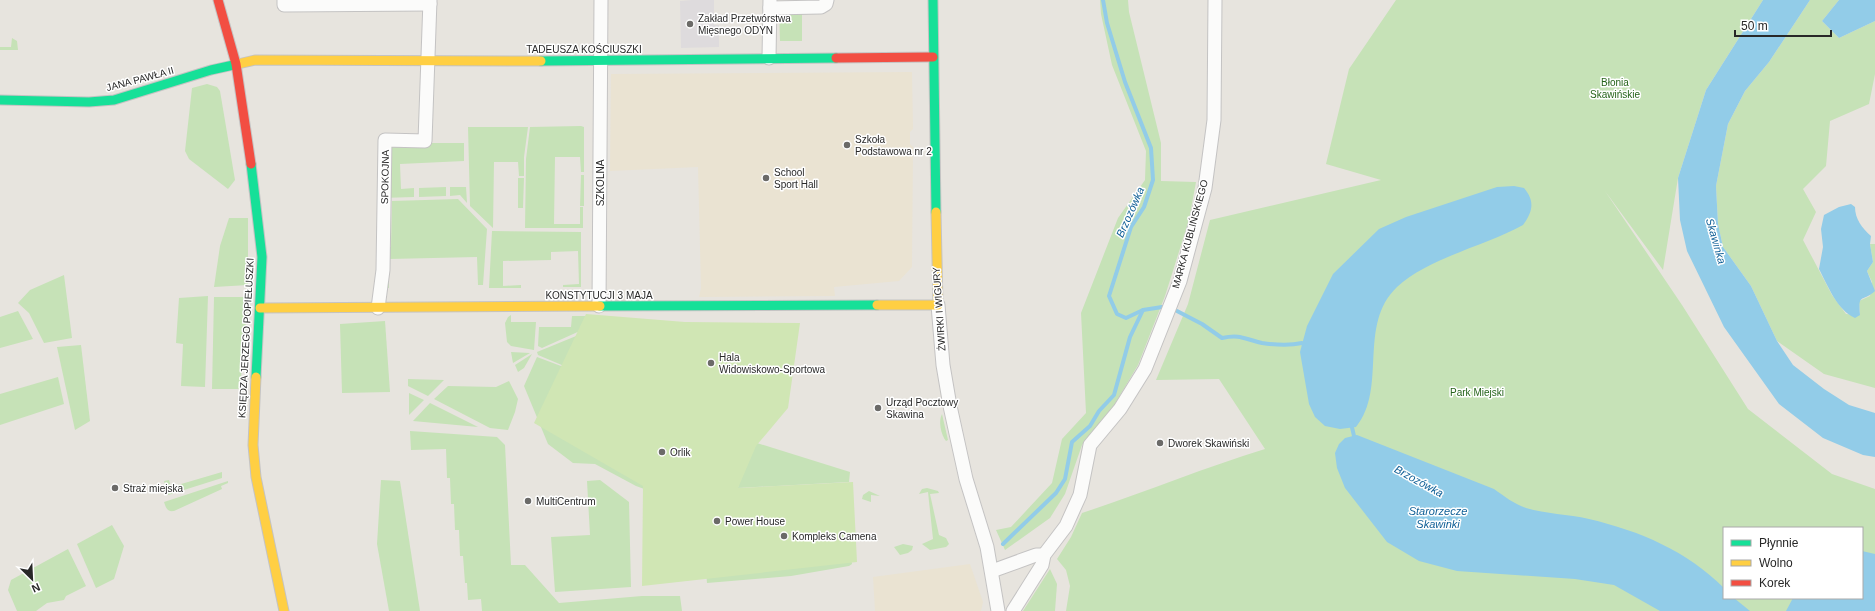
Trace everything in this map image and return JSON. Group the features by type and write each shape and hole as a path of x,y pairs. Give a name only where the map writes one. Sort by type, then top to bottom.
{"street":[{"name":"KSIĘDZA JERZEGO POPIEŁUSZKI","path":"218,0 236,64 256,199 261,250 260,308 253,445 256,477 284,611"},
{"path":"284,0 284,5 430,2 428,61"},
{"name":"SZKOLNA","path":"599,306 601,0"},
{"path":"769,58 770,4 820,7 826,4 827,0"},
{"name":"ŻWIRKI I WIGURY","path":"933,0 938,305 943,365 950,406 966,479 987,547 998,611"},
{"name":"MARKA KUBLIŃSKIEGO","path":"1013,611 1042,564 1044,555 1066,526 1080,495 1090,445 1120,409 1145,369 1180,281 1205,188 1214,120 1215,0"},
{"name":"TADEUSZA KOŚCIUSZKI","path":"236,64 255,60 428,61 933,57"},
{"name":"SPOKOJNA","path":"378,308 383,270 386,140 425,141 428,61"},
{"name":"JANA PAWŁA II","path":"0,100 89,102 114,100 236,64"},
{"name":"KONSTYTUCJI 3 MAJA","path":"260,308 938,305"},
{"path":"992,571 1036,555 1044,555"}],"shaded area":[{"path":"714,0 714,25 719,25 719,47 681,48 680,1"},
{"path":"912,72 913,129 910,132 910,144 913,147 912,267 899,281 834,287 835,296 699,297 701,288 698,167 610,171 611,74"},
{"path":"970,564 983,602 981,611 875,611 873,577"}],"green space":[{"path":"1100,0 1128,0 1129,12 1161,143 1161,181 1196,182 1189,220 1165,296 1138,365 1113,407 1082,445 1065,494 1050,518 1005,550 996,530 1011,527 1052,483 1062,439 1086,413 1081,313 1118,218 1145,180 1146,151 1112,65 1101,14"},
{"name":"Park Miejski","path":"1396,0 1763,0 1706,90 1678,178 1663,270 1605,191 1682,305 1748,409 1832,474 1875,489 1875,611 1066,611 1070,586 1066,570 1057,559 1071,537 1082,513 1265,449 1219,379 1156,380 1188,304 1210,220 1381,180 1326,164 1349,69"},
{"path":"1810,0 1839,0 1822,21 1839,38 1875,21 1875,74 1869,104 1830,121 1826,166 1803,189 1816,212 1803,240 1832,295 1846,314 1860,315 1859,301 1870,296 1872,282 1867,271 1873,262 1870,244 1875,244 1875,388 1824,374 1777,341 1751,286 1723,247 1718,224 1716,186 1728,124 1745,91 1769,62"},
{"path":"802,14 802,41 780,41 781,18 787,15"},
{"path":"12,38 17,41 18,50 0,50 0,47 11,47"},
{"path":"207,84 217,87 220,91 235,180 228,189 189,159 185,151 192,88"},
{"path":"468,127 528,127 524,157 524,176 519,176 518,162 494,162 493,228 470,206"},
{"path":"530,127 584,127 584,172 581,172 580,157 555,157 554,224 580,224 580,207 583,207 583,228 525,228 526,159"},
{"path":"382,143 464,143 464,161 400,164 401,189 414,188 414,197 381,198"},
{"path":"581,175 584,175 584,206 580,206"},
{"path":"518,178 524,178 523,208 518,208"},
{"path":"446,187 446,196 419,197 419,188"},
{"path":"450,187 466,187 467,203 460,195 450,196"},
{"path":"458,199 487,229 483,285 478,285 477,257 389,259 389,288 385,288 381,247 391,247 392,201"},
{"path":"229,218 248,218 248,285 214,287 220,246"},
{"path":"492,231 581,232 581,287 563,287 563,285 579,284 578,251 551,252 551,260 503,261 503,286 521,285 521,288 489,288"},
{"path":"64,275 72,338 44,343 29,313 18,303 30,290"},
{"path":"208,296 205,387 181,386 183,344 176,343 179,298"},
{"path":"214,297 248,297 240,389 212,389"},
{"path":"18,311 33,339 0,348 0,317"},
{"path":"586,314 685,322 800,323 788,408 756,446 738,488 853,482 857,562 642,586 643,486 534,423"},
{"path":"511,315 511,322 536,322 534,350 511,346 507,342 505,323"},
{"path":"572,316 586,316 591,326 542,348 538,346 539,327 571,327"},
{"path":"385,321 390,392 342,393 340,324"},
{"path":"581,334 576,371 538,355 537,352"},
{"path":"81,345 90,421 75,430 57,347"},
{"path":"511,352 530,353 513,363"},
{"path":"532,354 524,368 518,372 515,365"},
{"path":"537,357 569,369 658,494 636,486 595,464 573,463 548,444 524,386"},
{"path":"58,377 64,404 0,425 0,394"},
{"path":"408,379 444,380 428,396 408,386"},
{"path":"509,381 518,399 508,430 490,428 434,399 448,386 496,387"},
{"path":"409,393 424,400 409,415"},
{"path":"430,403 478,427 413,421"},
{"path":"942,414 948,440 946,441 941,428 940,420"},
{"path":"410,431 497,437 505,445 511,565 525,565 559,603 642,596 680,596 682,611 482,611 481,599 468,600 463,556 460,556 459,530 455,530 454,504 451,504 450,478 447,478 446,449 411,450"},
{"path":"744,439 850,472 849,482 738,488"},
{"path":"222,472 222,478 168,495 164,481 169,480 171,487"},
{"path":"381,480 400,481 420,611 389,611 377,544"},
{"path":"600,480 629,502 631,587 555,592 551,537 590,535 587,481"},
{"path":"228,481 228,483 221,486 222,489 174,511 168,510 165,506 164,502"},
{"path":"927,488 938,491 939,493 930,494 939,535 946,538 949,544 946,547 930,550 922,544 933,539 928,492 919,494 922,489"},
{"path":"869,491 880,496 871,495 871,502 862,499 863,495"},
{"path":"112,525 124,546 114,579 96,588 77,544"},
{"path":"903,544 913,546 912,550 908,553 900,555 894,547"},
{"path":"704,545 850,550 852,564 849,566 791,576 707,583"},
{"path":"68,549 86,586 66,596 64,600 47,603 36,611 17,611 8,590 11,580"},
{"path":"1050,569 1057,584 1055,611 1023,611"}],"water":[{"name":"Skawinka","path":"1763,0 1810,0 1769,62 1745,91 1728,124 1716,186 1718,224 1723,247 1751,286 1777,341 1793,365 1824,389 1849,405 1875,413 1875,457 1863,455 1823,438 1779,404 1724,327 1687,251 1680,220 1678,178 1706,90"},
{"path":"1839,0 1875,0 1875,21 1839,38 1822,21"},
{"path":"1514,186 1524,188 1530,197 1531,211 1523,225 1508,233 1440,260 1424,268 1397,287 1385,302 1378,319 1370,394 1365,411 1356,427 1340,429 1325,426 1315,417 1309,404 1300,352 1307,326 1333,274 1379,229 1406,217 1497,187"},
{"path":"1851,204 1855,207 1856,215 1860,223 1871,236 1870,244 1873,262 1867,271 1875,291 1871,295 1860,300 1860,315 1855,318 1838,303 1819,269 1823,247 1821,229 1824,215 1839,207"},
{"name":"Starorzecze Skawinki","path":"1357,435 1494,489 1513,502 1526,508 1541,512 1581,517 1644,536 1662,544 1694,563 1723,587 1723,599 1735,599 1750,611 1660,611 1614,585 1575,579 1457,571 1419,561 1387,542 1345,488 1337,468 1335,453 1339,444 1345,438"},
{"path":"1863,551 1875,554 1875,611 1786,611 1792,599 1863,599"}],"waterway":[{"name":"Brzozówka","path":"1103,0 1107,23 1125,82 1151,148 1153,180 1144,207 1131,227 1109,296 1117,314 1126,318 1143,310 1162,307"},
{"path":"1003,544 1056,493 1065,479 1072,442 1090,426 1099,411 1114,395 1130,337 1143,310"},
{"name":"Brzozówka","path":"1177,311 1202,324 1222,338 1238,337 1262,343 1282,345 1302,343 1306,346"},
{"name":"Brzozówka","path":"1351,423 1356,439"}],"traffic: fast":[{"path":"933,0 936,212"},
{"path":"541,61 836,58"},
{"path":"0,100 89,102 114,100 211,70 238,64"},
{"path":"251,164 262,257 256,377"},
{"path":"600,306 877,305"}],"traffic: slow":[{"path":"238,64 255,60 541,61"},
{"path":"877,305 938,305 936,212"},
{"path":"260,308 600,306"},
{"path":"256,377 253,445 256,477 284,611"}],"traffic: jam":[{"path":"218,0 236,64 251,164"},
{"path":"836,58 933,57"}],"place":[{"name":"Zakład Przetwórstwa Mięsnego ODYN","path":"690,24"},
{"name":"Szkoła Podstawowa nr 2","path":"847,145"},
{"name":"School Sport Hall","path":"766,178"},
{"name":"Hala Widowiskowo-Sportowa","path":"711,363"},
{"name":"Urząd Pocztowy Skawina","path":"878,408"},
{"name":"Dworek Skawiński","path":"1160,443"},
{"name":"Orlik","path":"662,452"},
{"name":"Straż miejska","path":"115,488"},
{"name":"MultiCentrum","path":"528,501"},
{"name":"Power House","path":"717,521"},
{"name":"Kompleks Camena","path":"784,536"}],"park label":[{"name":"Błonia Skawińskie","path":"1615,88"}]}
